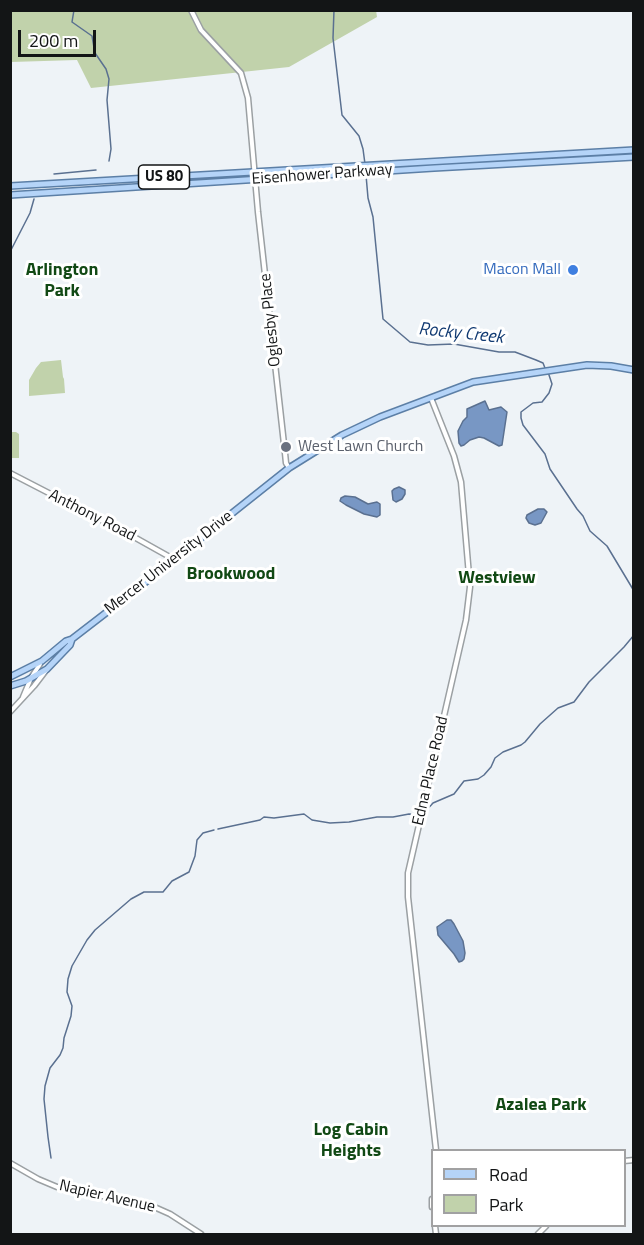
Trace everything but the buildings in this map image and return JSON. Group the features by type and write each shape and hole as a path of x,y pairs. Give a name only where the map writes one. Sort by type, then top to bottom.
{"main road":[{"name":"Eisenhower Parkway","path":"10,186 633,150"},
{"name":"Eisenhower Parkway","path":"10,195 633,157"},
{"name":"Mercer University Drive","path":"10,677 42,661 289,468 342,435 380,417 472,382 561,368 599,365 633,370"},
{"name":"Mercer University Drive","path":"10,686 47,669 70,645 72,639"}],"street":[{"name":"Oglesby Place","path":"191,10 207,36 241,73 248,98 286,463 289,468"},
{"name":"Edna Place Road","path":"431,397 454,456 461,482 470,587 463,633 408,873 408,897 436,1149"},
{"name":"Anthony Road","path":"10,473 134,537 173,560"},
{"path":"24,697 31,678 42,661"},
{"path":"10,712 47,669"},
{"name":"Napier Avenue","path":"10,1163 57,1187 152,1206 170,1214 201,1234"}],"green space":[{"path":"376,10 377,17 289,67 91,88 77,60 11,62 10,11"},
{"path":"61,360 65,393 29,396 29,380 41,362"},
{"path":"11,432 19,434 19,458 11,458"}],"water":[{"path":"485,401 489,410 501,407 507,412 502,445 499,446 479,437 461,446 458,431 467,417 467,409"},
{"path":"399,487 405,490 405,494 396,502 393,500 392,491"},
{"path":"345,496 355,497 368,504 377,502 380,504 380,515 377,517 364,514 346,505 340,501"},
{"path":"538,509 544,509 547,512 541,523 535,525 529,523 527,515"},
{"path":"451,920 463,941 464,959 459,962 438,935 437,927"}],"waterway":[{"path":"74,10 72,22 92,36 95,53 106,69 109,79 107,100 111,149 109,161"},
{"name":"Rocky Creek","path":"334,10 333,38 342,115 359,136 365,164"},
{"path":"54,174 96,170"},
{"name":"Rocky Creek","path":"366,175 368,198 373,217 383,319 410,342 428,345 454,344 499,352 515,352 543,363 545,368"},
{"path":"10,252 30,213 34,199"},
{"name":"Rocky Creek","path":"548,372 552,384 549,393 542,402 533,403 521,412 523,425 545,454 550,469 583,516 590,531 607,546 634,591"},
{"path":"423,814 433,803 454,794 464,781 478,779 484,775 495,758 521,745 558,708 574,702 589,682 634,635"},
{"path":"218,829 260,820 264,817 304,814 312,820 330,823 409,814 419,815"},
{"path":"51,1158 44,1099 45,1086 50,1068 63,1048 71,1016 72,1006 67,992 72,966 95,930 131,899 144,892 163,892 172,881 189,872 195,856 197,840 203,833 214,830"}],"place":[{"name":"Macon Mall","path":"573,270"},
{"name":"West Lawn Church","path":"286,447"}],"district":[{"name":"Arlington Park","path":"62,281"},
{"name":"Brookwood","path":"231,575"},
{"name":"Westview","path":"497,579"},
{"name":"Azalea Park","path":"541,1106"},
{"name":"Log Cabin Heights","path":"351,1141"}]}
